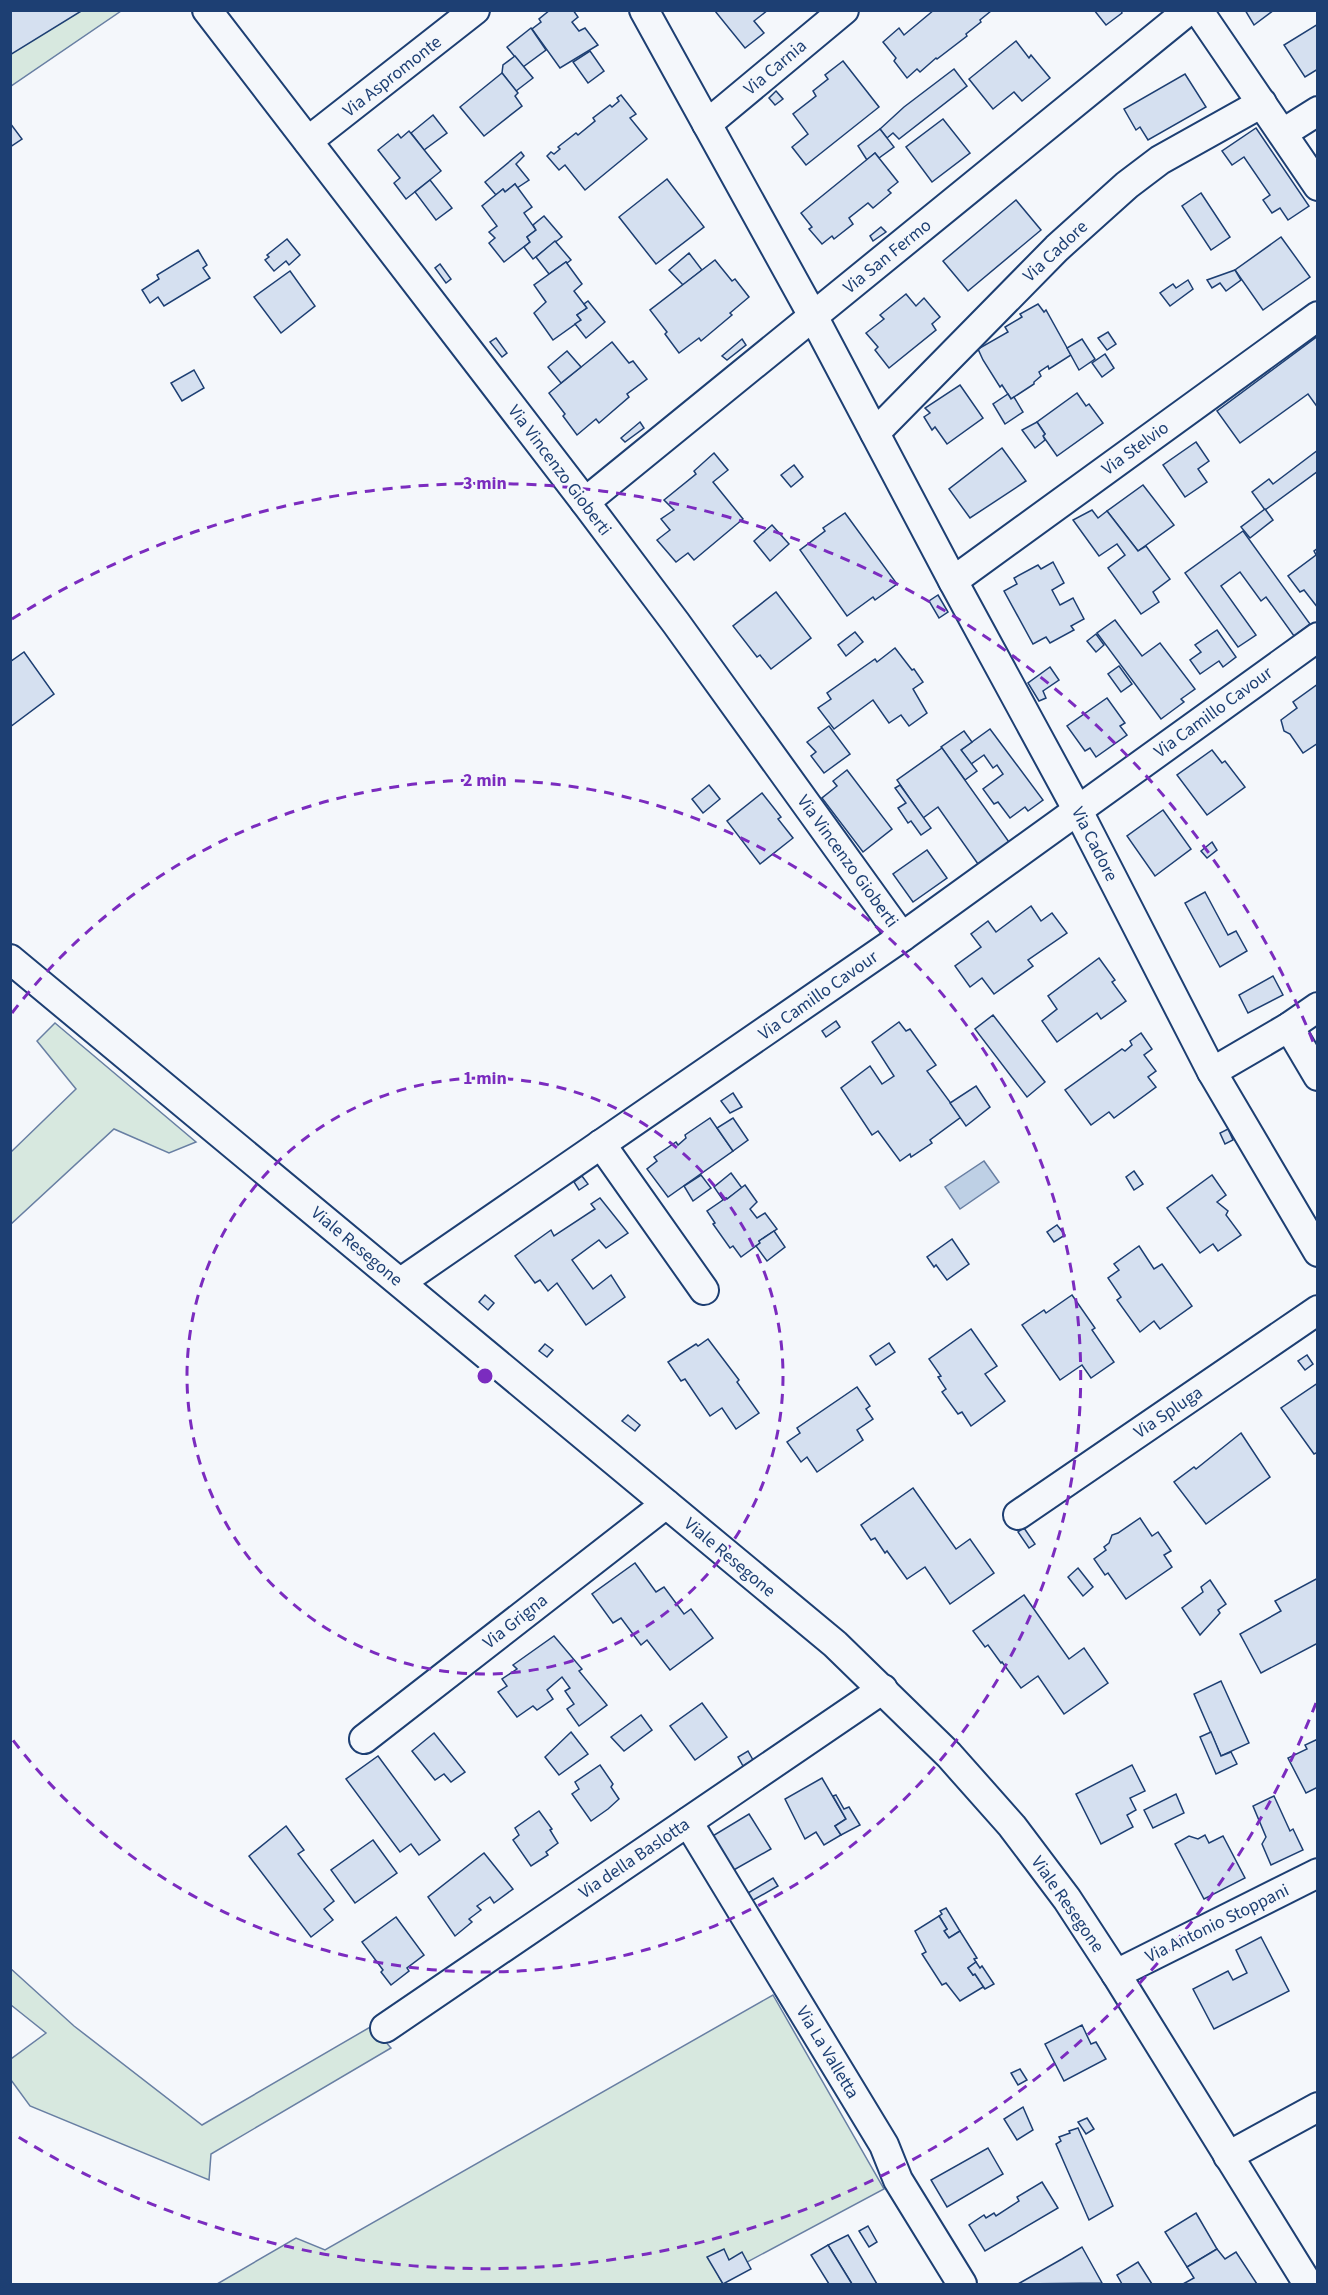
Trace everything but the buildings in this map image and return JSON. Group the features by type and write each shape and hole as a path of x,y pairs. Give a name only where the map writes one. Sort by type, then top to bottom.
{"street":[{"name":"Via Vincenzo Gioberti","path":"207,10 585,502 711,671 902,937"},
{"name":"Via Aspromonte","path":"308,141 475,10"},
{"name":"Via Cadore","path":"644,10 813,316 1078,811 1212,1072 1317,1252"},
{"name":"Via Carnia","path":"707,124 844,10"},
{"name":"Via San Fermo","path":"585,502 1189,10"},
{"path":"1198,10 1317,186"},
{"name":"Via Cadore","path":"875,433 1057,248 1127,186 1160,160 1262,103"},
{"path":"1283,133 1317,111"},
{"name":"Via Stelvio","path":"953,580 1317,316"},
{"name":"Via Camillo Cavour","path":"401,1282 902,937 1317,637"},
{"name":"Viale Resegone","path":"10,959 835,1644 950,1755 1012,1826 1067,1899 1308,2284"},
{"path":"1212,1072 1289,1027 1317,1007"},
{"path":"1289,1027 1317,1076"},
{"path":"601,1144 704,1290"},
{"name":"Via Spluga","path":"1018,1515 1317,1310"},
{"name":"Via Grigna","path":"364,1739 666,1504"},
{"name":"Via della Baslotta","path":"385,2028 883,1689"},
{"name":"Via La Valletta","path":"688,1822 884,2145 898,2180 963,2284"},
{"name":"Via Antonio Stoppani","path":"1116,1974 1317,1873"},
{"path":"1228,2156 1317,2107"}],"shaded area":[{"path":"11,11 121,11 11,86"},
{"path":"55,1023 196,1142 169,1153 114,1129 11,1224 11,1152 76,1089 37,1041"},
{"path":"10,1968 74,2026 202,2125 372,2026 391,2048 211,2154 209,2180 30,2106 11,2080 11,2059 46,2033 11,2005"},
{"path":"773,1995 884,2189 719,2277 723,2284 217,2284 296,2238 325,2250"}],"water":[{"path":"984,1161 999,1182 960,1209 945,1187"}]}
